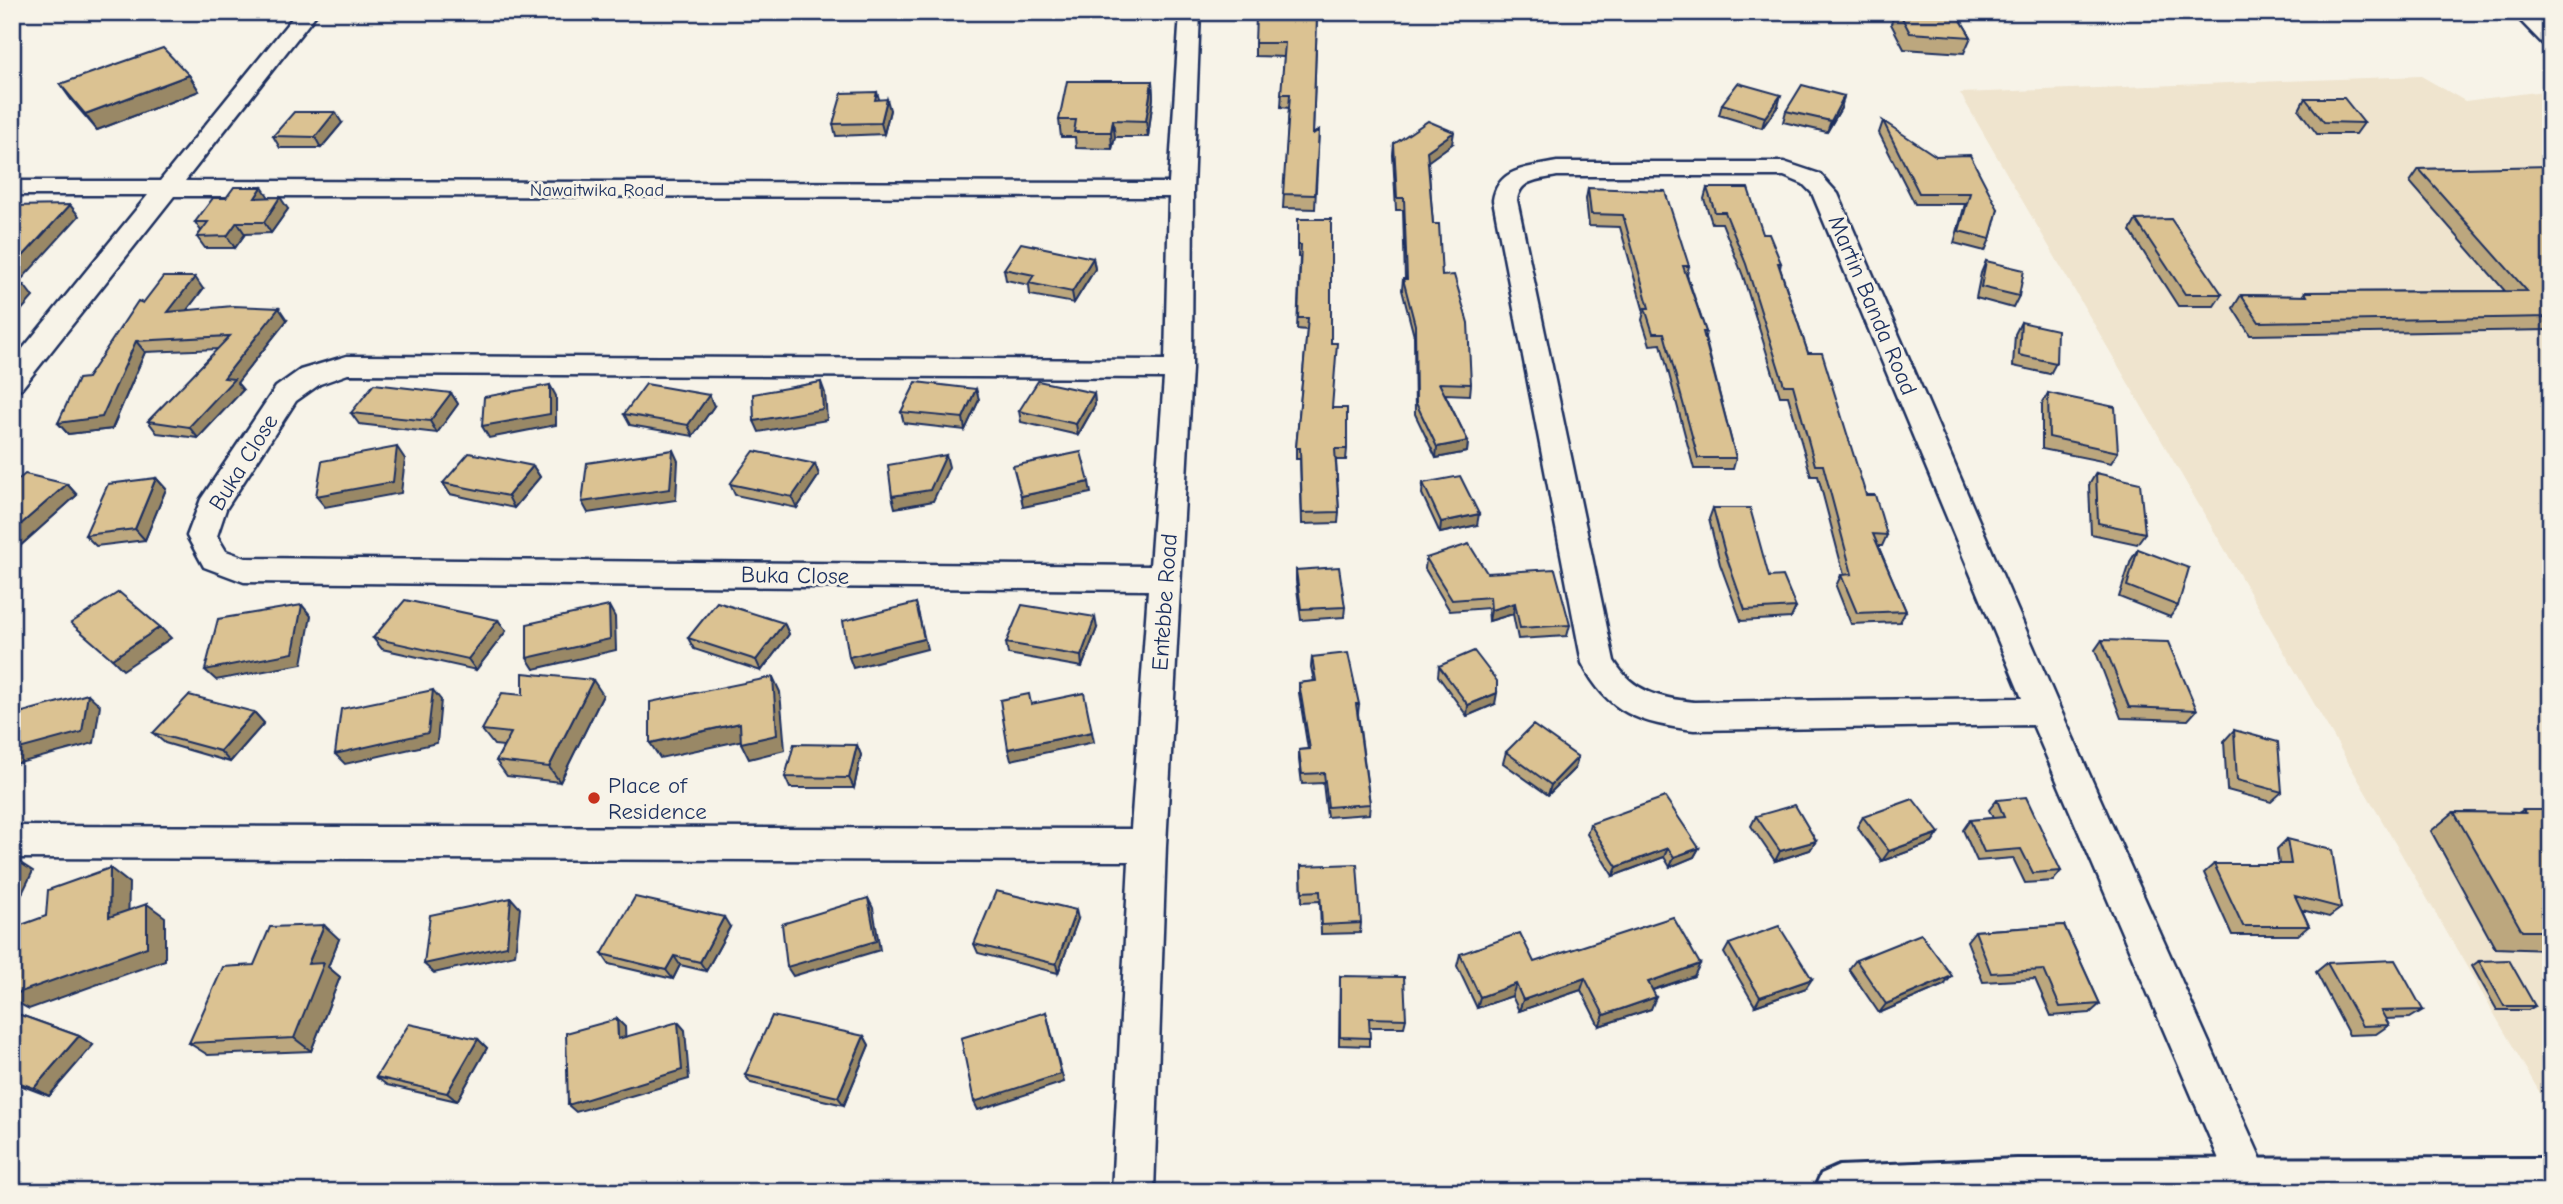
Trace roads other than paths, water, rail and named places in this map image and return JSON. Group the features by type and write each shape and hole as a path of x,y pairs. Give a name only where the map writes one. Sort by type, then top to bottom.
{"main road":[{"path":"1839,1192 2017,1185 2551,1184"}],"street":[{"path":"12,381 308,12"},
{"name":"Entebbe Road","path":"1133,1192 1148,845 1178,369 1181,190 1190,12"},
{"path":"2522,12 2551,39"},
{"name":"Martin Banda Road","path":"2044,711 1694,716 1661,712 1626,700 1609,684 1598,663 1505,200 1507,187 1516,178 1557,169 1784,169 1805,174 1820,184 1830,201 2044,711 2250,1183"},
{"name":"Nawaitwika Road","path":"12,188 1181,190"},
{"name":"Buka Close","path":"1166,578 244,570 215,559 202,536 212,507 286,394 310,377 347,366 1178,369"},
{"path":"12,842 1148,845"}],"place":[{"name":"Place of Residence","path":"594,798"}]}
